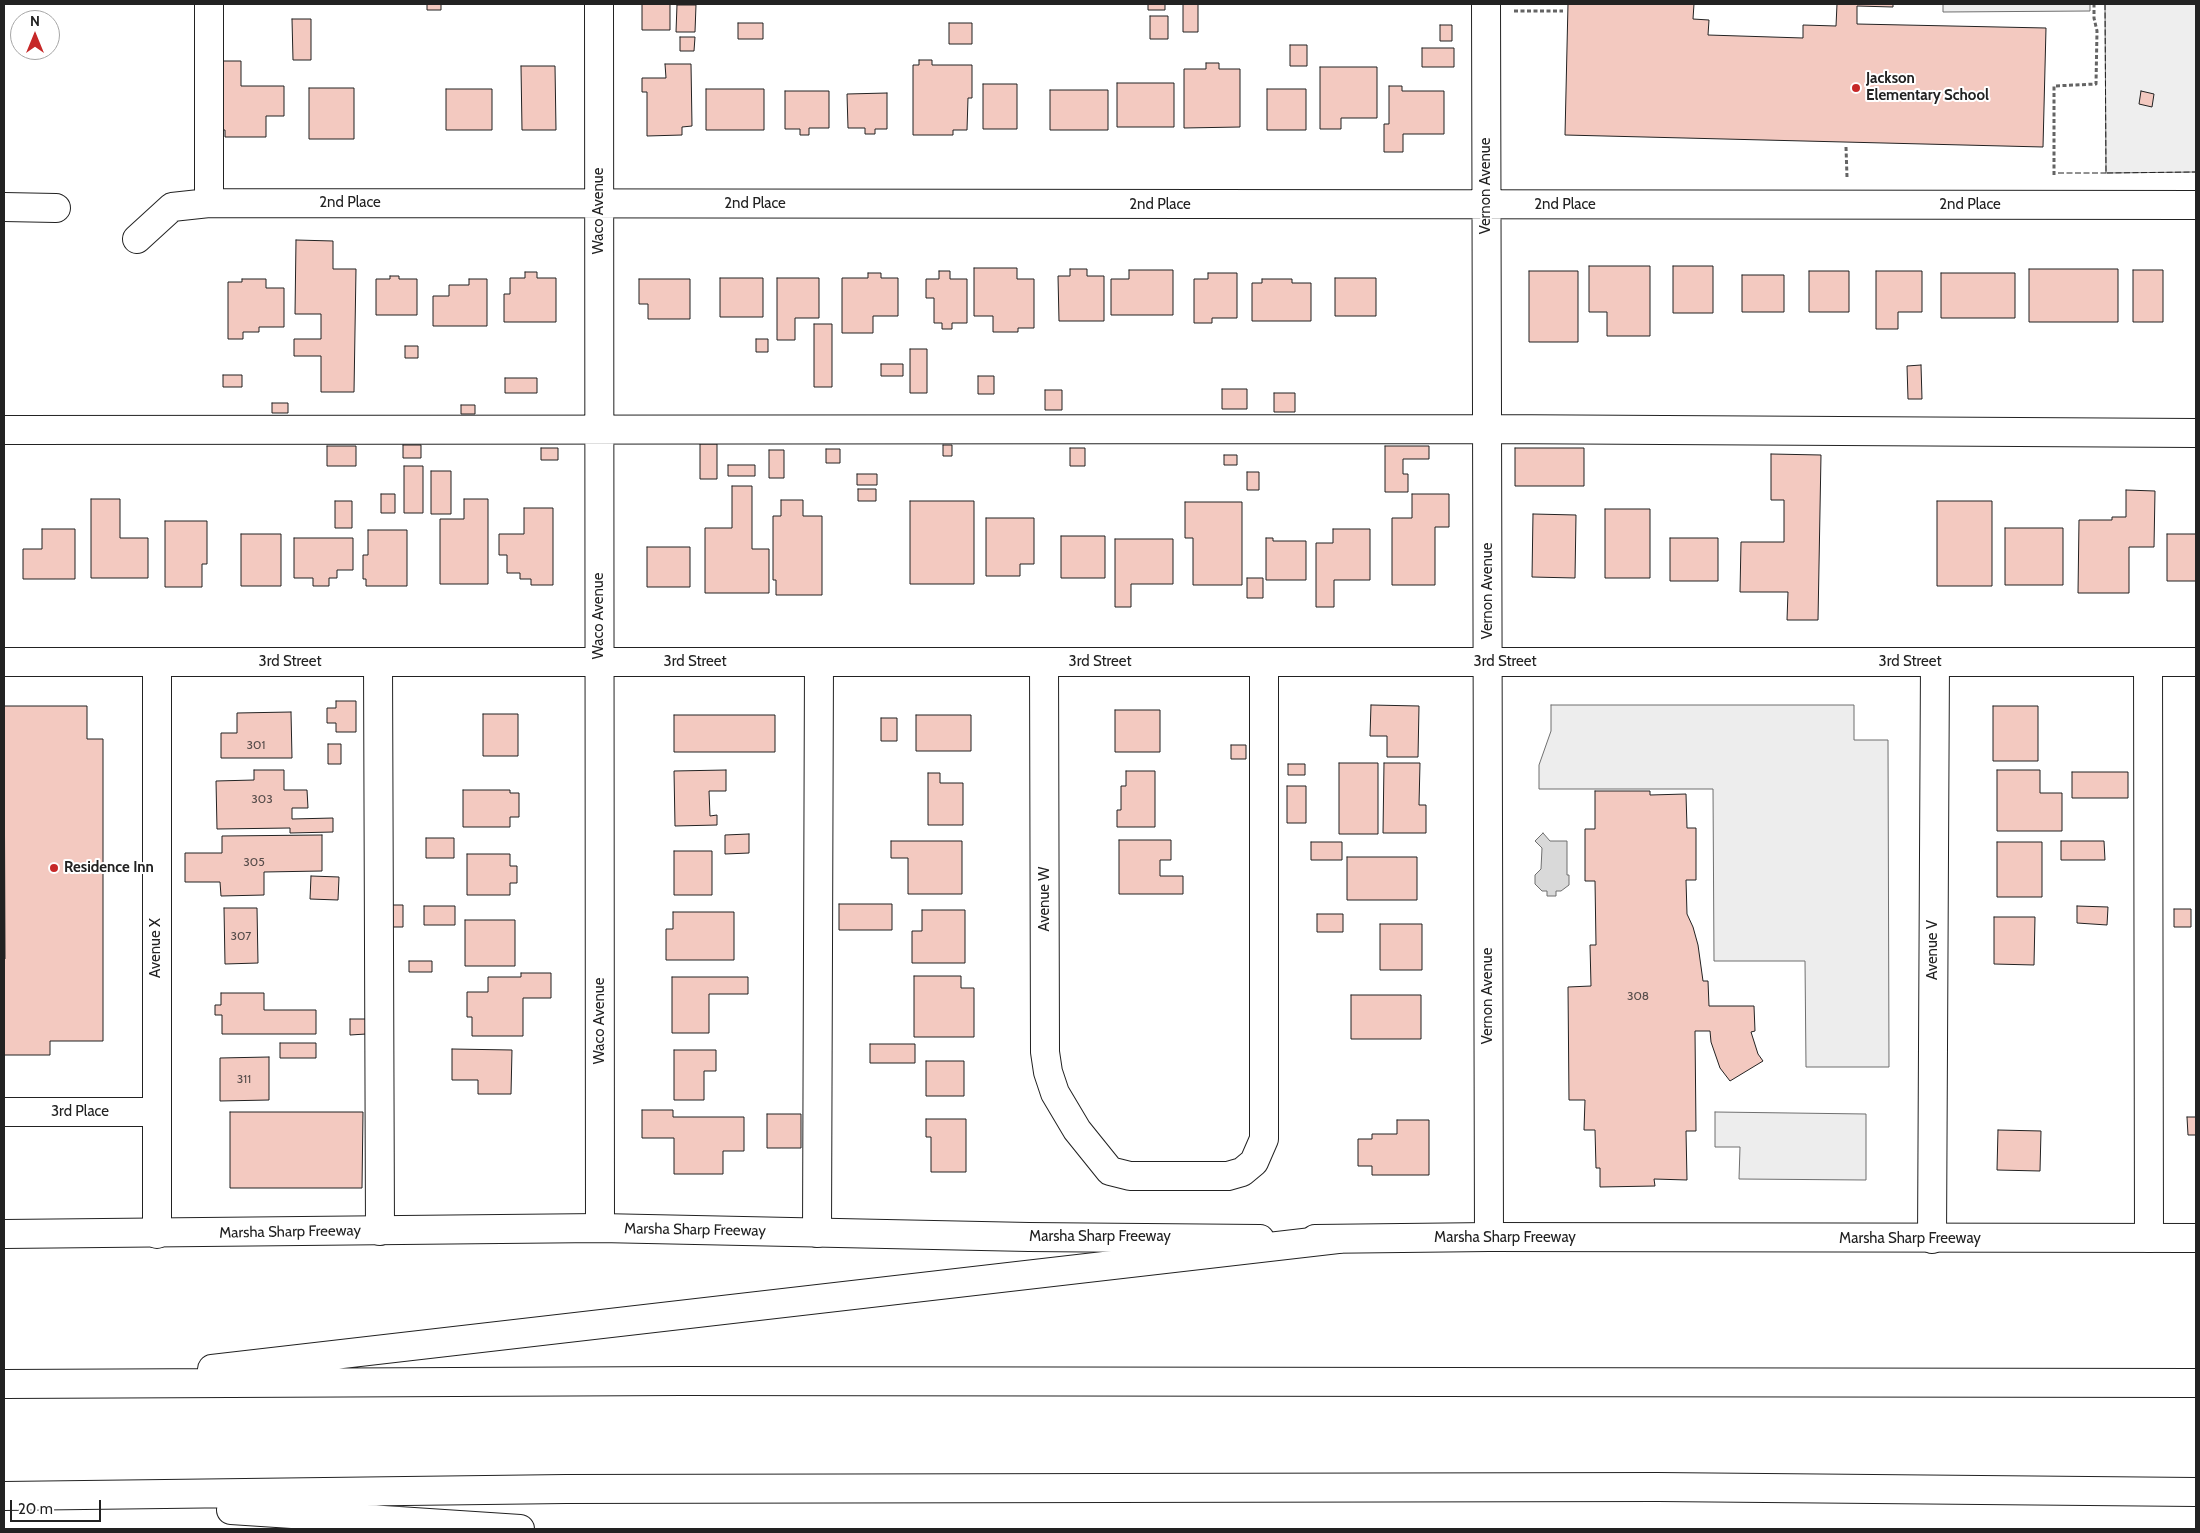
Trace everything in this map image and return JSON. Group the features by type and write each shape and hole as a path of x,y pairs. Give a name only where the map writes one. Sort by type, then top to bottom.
{"main road":[{"path":"208,4 208,203"},
{"name":"Waco Avenue","path":"599,4 600,1228"},
{"name":"Vernon Avenue","path":"1486,4 1488,1237"},
{"name":"2nd Place","path":"137,239 172,207 208,203 2196,206"},
{"path":"4,207 56,208"},
{"path":"4,430 1487,429 2196,432"},
{"name":"3rd Street","path":"4,662 2196,662"},
{"name":"Avenue X","path":"157,662 157,1234"},
{"path":"378,662 380,1231"},
{"path":"817,1233 820,662"},
{"name":"Avenue W","path":"1044,662 1045,1052 1048,1072 1055,1093 1077,1130 1110,1171 1130,1176 1228,1176 1242,1172 1254,1162 1264,1139 1264,662"},
{"name":"Avenue V","path":"1932,1239 1935,662"},
{"path":"2148,662 2149,1238"},
{"name":"3rd Place","path":"4,1112 156,1112"},
{"name":"Marsha Sharp Freeway","path":"4,1234 157,1234 600,1228 817,1233 1338,1239 1488,1237 2196,1238"},
{"path":"73,1384 1338,1239"},
{"path":"4,1384 662,1382 2196,1384"},
{"path":"16,1496 566,1489 1619,1487 2196,1492"},
{"path":"16,1496 520,1529"}],"path":[{"path":"1486,4 1513,11 1563,11"},
{"path":"2054,175 2054,86 2096,84 2097,31 2094,18 2094,4"}],"shaded area":[{"path":"1943,4 2090,4 2090,11 1943,12"},
{"path":"2105,4 2196,4 2196,172 2106,173"},
{"path":"1551,705 1854,705 1854,740 1888,740 1889,1067 1806,1067 1805,961 1714,961 1713,789 1539,789 1539,765 1551,731"},
{"path":"1543,833 1550,841 1567,841 1567,875 1569,875 1569,885 1561,891 1556,891 1556,896 1547,896 1547,891 1542,891 1535,884 1535,875 1541,869 1542,848 1535,841"},
{"path":"1715,1112 1866,1114 1866,1180 1739,1179 1740,1147 1715,1147"}],"building":[{"path":"427,4 441,4 441,10 427,10"},
{"path":"642,4 670,4 670,30 642,30"},
{"path":"1148,4 1165,4 1165,10 1148,10"},
{"path":"1183,4 1198,4 1198,32 1183,32"},
{"path":"1568,4 1694,4 1693,19 1709,20 1708,35 1803,38 1803,25 1836,26 1837,4 1893,4 1893,7 1857,6 1857,24 2046,28 2043,147 1565,135"},
{"path":"677,5 696,5 695,32 676,32"},
{"path":"1150,16 1168,16 1168,39 1150,39"},
{"path":"292,19 311,19 311,60 293,60"},
{"path":"738,23 763,23 763,39 738,39"},
{"path":"949,23 972,23 972,44 949,44"},
{"path":"1440,25 1452,25 1452,41 1440,41"},
{"path":"680,37 695,37 694,51 680,51"},
{"path":"1290,45 1307,45 1307,66 1290,66"},
{"path":"1422,48 1454,48 1454,67 1422,67"},
{"path":"919,60 932,60 932,65 972,65 972,98 968,98 967,130 953,130 953,135 913,135 913,65 919,65"},
{"path":"221,61 241,61 241,86 284,86 284,116 266,116 266,137 225,137 225,130 221,130"},
{"path":"1206,63 1219,63 1219,69 1240,69 1240,127 1184,128 1184,69 1206,69"},
{"path":"665,64 691,64 692,126 682,127 682,135 647,136 647,92 642,92 642,78 666,78"},
{"path":"521,66 555,66 556,130 522,130"},
{"path":"1320,67 1377,67 1377,118 1341,118 1341,129 1320,129"},
{"path":"1117,83 1174,83 1174,127 1117,127"},
{"path":"983,84 1017,84 1017,129 983,129"},
{"path":"1389,86 1402,86 1402,91 1444,91 1444,134 1403,134 1403,152 1384,152 1384,124 1389,124"},
{"path":"309,88 354,88 354,139 309,139"},
{"path":"446,89 492,89 492,130 446,130"},
{"path":"706,89 764,89 764,130 706,130"},
{"path":"1267,89 1306,89 1306,130 1267,130"},
{"path":"1050,90 1108,90 1108,130 1050,130"},
{"path":"785,91 829,91 829,128 809,128 809,135 800,135 800,129 785,129"},
{"path":"2141,91 2154,94 2152,107 2139,104"},
{"path":"887,93 887,129 875,129 875,134 865,134 865,128 848,128 847,94"},
{"path":"296,240 333,241 333,269 356,269 354,392 321,392 321,356 294,356 294,339 321,339 321,314 295,314"},
{"path":"1589,266 1650,266 1650,336 1607,336 1607,312 1589,312"},
{"path":"1673,266 1713,266 1713,313 1673,313"},
{"path":"974,268 1017,268 1017,279 1034,279 1034,328 1018,328 1018,332 993,332 993,316 974,316"},
{"path":"1070,269 1087,269 1087,276 1104,276 1104,321 1059,321 1058,276 1070,276"},
{"path":"2029,269 2118,269 2118,322 2029,322"},
{"path":"1129,270 1173,270 1173,315 1111,315 1111,279 1129,279"},
{"path":"2133,270 2163,270 2163,322 2133,322"},
{"path":"939,271 950,271 950,279 967,279 967,323 952,323 952,329 942,329 942,323 934,323 934,298 926,298 926,279 939,279"},
{"path":"1529,271 1578,271 1578,342 1529,342"},
{"path":"1809,271 1849,271 1849,312 1809,312"},
{"path":"1876,271 1922,271 1922,312 1898,312 1898,329 1876,329"},
{"path":"525,272 537,272 537,278 556,278 556,322 504,322 504,294 510,294 510,278 525,278"},
{"path":"868,273 881,273 881,278 898,278 898,316 873,316 873,333 842,333 842,278 868,278"},
{"path":"1208,273 1237,273 1237,318 1212,318 1212,323 1194,323 1194,279 1208,279"},
{"path":"1941,273 2015,273 2015,318 1941,318"},
{"path":"1742,275 1784,275 1784,312 1742,312"},
{"path":"390,276 399,276 399,279 417,279 417,315 376,315 376,279 390,279"},
{"path":"720,278 763,278 763,317 720,317"},
{"path":"777,278 819,278 819,318 795,318 795,340 777,340"},
{"path":"1335,278 1376,278 1376,316 1335,316"},
{"path":"242,279 266,279 266,288 284,288 284,327 259,327 259,332 243,332 243,339 228,339 228,282 242,282"},
{"path":"469,279 487,279 487,326 433,326 433,296 449,296 449,285 469,285"},
{"path":"639,279 690,279 690,319 648,319 648,304 639,304"},
{"path":"1262,279 1292,279 1292,283 1311,283 1311,321 1252,321 1252,283 1262,283"},
{"path":"814,324 832,324 832,387 814,387"},
{"path":"756,339 768,339 768,352 756,352"},
{"path":"405,346 418,346 418,358 405,358"},
{"path":"910,349 927,349 927,393 910,393"},
{"path":"881,364 903,364 903,376 881,376"},
{"path":"1921,365 1922,399 1908,399 1907,366"},
{"path":"223,375 242,375 242,387 223,387"},
{"path":"978,376 994,376 994,394 978,394"},
{"path":"505,378 537,378 537,393 505,393"},
{"path":"1222,389 1247,389 1247,409 1222,409"},
{"path":"1045,390 1062,390 1062,410 1045,410"},
{"path":"1274,393 1295,393 1295,412 1274,412"},
{"path":"272,403 288,403 288,413 272,413"},
{"path":"461,405 475,405 475,414 461,414"},
{"path":"700,444 717,444 717,479 700,479"},
{"path":"403,445 421,445 421,458 403,458"},
{"path":"943,445 952,445 952,456 943,456"},
{"path":"327,446 356,446 356,466 327,466"},
{"path":"1385,446 1429,446 1429,459 1403,459 1403,474 1408,474 1408,492 1385,492"},
{"path":"541,448 558,448 558,460 541,460"},
{"path":"1070,448 1085,448 1085,466 1070,466"},
{"path":"1515,448 1584,448 1584,486 1515,486"},
{"path":"826,449 840,449 840,463 826,463"},
{"path":"769,450 784,450 784,478 769,478"},
{"path":"1771,454 1821,455 1818,620 1787,620 1788,592 1740,592 1741,542 1784,542 1784,500 1771,500"},
{"path":"1224,455 1237,455 1237,465 1224,465"},
{"path":"728,465 755,465 755,476 728,476"},
{"path":"404,466 423,466 423,513 404,513"},
{"path":"431,471 451,471 451,514 431,514"},
{"path":"1247,472 1259,472 1259,490 1247,490"},
{"path":"857,474 877,474 877,485 857,485"},
{"path":"732,486 752,486 752,549 769,549 769,593 705,593 705,528 732,528"},
{"path":"858,489 876,489 876,501 858,501"},
{"path":"2126,490 2155,491 2154,547 2129,547 2129,593 2078,593 2079,520 2112,520 2112,517 2126,517"},
{"path":"381,494 395,494 395,513 381,513"},
{"path":"1412,494 1449,494 1449,527 1435,527 1435,585 1392,585 1392,518 1412,518"},
{"path":"91,499 120,499 120,538 148,538 148,578 91,578"},
{"path":"464,499 488,499 488,584 440,584 440,519 464,519"},
{"path":"781,500 803,500 803,516 822,516 822,595 776,595 776,580 773,580 773,516 781,516"},
{"path":"335,501 352,501 352,528 335,528"},
{"path":"910,501 974,501 974,584 910,584"},
{"path":"1937,501 1992,501 1992,586 1937,586"},
{"path":"1185,502 1242,502 1242,585 1193,585 1193,538 1185,538"},
{"path":"524,508 553,508 553,585 531,585 531,579 520,579 520,573 507,573 507,555 499,555 499,534 524,534"},
{"path":"1605,509 1650,509 1650,578 1605,578"},
{"path":"1533,514 1576,515 1575,578 1532,577"},
{"path":"986,518 1034,518 1034,564 1020,564 1020,576 986,576"},
{"path":"165,521 207,521 207,564 202,564 202,587 165,587"},
{"path":"2005,528 2063,528 2063,585 2005,585"},
{"path":"42,529 75,529 75,579 23,579 23,549 42,549"},
{"path":"1333,529 1370,529 1370,580 1334,580 1334,607 1316,607 1316,543 1333,543"},
{"path":"368,530 407,530 407,586 366,586 366,579 363,579 363,555 368,555"},
{"path":"241,534 281,534 281,586 241,586"},
{"path":"2167,534 2196,534 2196,581 2167,581"},
{"path":"1061,536 1105,536 1105,578 1061,578"},
{"path":"294,538 353,538 353,570 337,570 337,578 329,578 329,586 313,586 313,578 294,578"},
{"path":"1266,538 1273,538 1273,541 1306,541 1306,580 1266,580"},
{"path":"1670,538 1718,538 1718,581 1670,581"},
{"path":"1115,539 1173,539 1173,584 1131,584 1131,607 1115,607"},
{"path":"647,547 690,547 690,587 647,587"},
{"path":"1247,578 1263,578 1263,598 1247,598"},
{"path":"336,701 356,701 356,732 336,732 336,723 327,723 327,708 336,708"},
{"path":"1371,705 1419,706 1418,757 1387,757 1387,736 1370,736"},
{"name":"Residence Inn","path":"4,706 87,706 87,739 103,739 103,1041 50,1041 50,1055 4,1055"},
{"path":"1993,706 2038,706 2038,761 1993,761"},
{"path":"1115,710 1160,710 1160,752 1115,752"},
{"path":"291,712 292,758 221,758 221,733 237,733 237,713"},
{"path":"483,714 518,714 518,756 483,756"},
{"path":"674,715 775,715 775,752 674,752"},
{"path":"916,715 971,715 971,751 916,751"},
{"path":"881,718 897,718 897,741 881,741"},
{"path":"328,744 341,744 341,764 328,764"},
{"path":"1231,745 1246,745 1246,759 1231,759"},
{"path":"1339,763 1378,763 1378,834 1339,834"},
{"path":"1384,763 1420,763 1419,805 1426,805 1426,833 1383,833"},
{"path":"1288,764 1305,764 1305,775 1288,775"},
{"path":"254,770 284,770 284,790 307,790 308,808 292,808 292,819 333,818 333,832 290,833 290,828 217,829 216,781 254,780"},
{"path":"726,770 726,791 709,791 710,816 717,815 717,825 675,826 674,771"},
{"path":"1997,770 2040,770 2040,793 2062,793 2062,831 1997,831"},
{"path":"1126,771 1155,771 1155,827 1117,827 1117,810 1121,810 1121,786 1126,786"},
{"path":"2072,772 2128,772 2128,798 2072,798"},
{"path":"928,773 940,773 940,783 963,783 963,825 928,825"},
{"path":"1287,786 1306,786 1306,823 1287,823"},
{"path":"463,790 510,790 510,793 519,793 519,817 510,817 510,827 463,827"},
{"path":"1595,791 1650,791 1650,795 1686,794 1687,828 1696,828 1696,880 1686,880 1687,914 1698,945 1703,981 1708,981 1709,1006 1754,1006 1755,1031 1751,1032 1758,1054 1763,1061 1730,1081 1720,1068 1711,1042 1710,1031 1695,1031 1696,1131 1686,1131 1687,1180 1654,1179 1655,1186 1600,1187 1600,1168 1596,1168 1595,1130 1584,1130 1585,1100 1569,1100 1568,987 1591,986 1590,945 1596,945 1595,881 1585,881 1585,829 1595,829"},
{"path":"749,834 749,853 725,854 725,835"},
{"path":"322,835 322,871 264,872 264,895 221,896 220,882 185,882 185,853 222,853 222,836"},
{"path":"426,838 454,838 454,858 426,858"},
{"path":"1119,840 1171,840 1171,860 1160,860 1160,876 1183,876 1183,894 1119,894"},
{"path":"891,841 962,841 962,894 908,894 908,858 891,858"},
{"path":"2061,841 2104,841 2105,860 2061,860"},
{"path":"1311,842 1342,842 1342,860 1311,860"},
{"path":"1997,842 2042,842 2042,897 1997,897"},
{"path":"674,851 712,851 712,895 674,895"},
{"path":"467,854 510,854 510,866 517,866 517,883 510,883 510,895 467,895"},
{"path":"1347,857 1417,857 1417,900 1347,900"},
{"path":"311,876 339,877 338,900 310,899"},
{"path":"839,904 892,904 892,930 839,930"},
{"path":"388,905 403,905 403,927 388,927"},
{"path":"424,906 455,906 455,925 424,925"},
{"path":"2077,906 2108,907 2107,925 2077,923"},
{"path":"224,908 257,908 258,963 225,964"},
{"path":"2174,909 2191,909 2191,927 2174,927"},
{"path":"922,910 965,910 965,963 912,963 912,931 922,931"},
{"path":"673,912 734,912 734,960 666,960 666,929 673,929"},
{"path":"1317,914 1343,914 1343,932 1317,932"},
{"path":"1994,917 2035,917 2034,965 1994,964"},
{"path":"465,920 515,920 515,966 465,966"},
{"path":"1380,924 1422,924 1422,970 1380,970"},
{"path":"409,961 432,961 432,972 409,972"},
{"path":"521,973 551,973 551,998 523,998 523,1036 472,1036 472,1017 467,1017 467,992 488,992 488,977 521,977"},
{"path":"914,976 961,976 961,988 974,988 974,1037 914,1037"},
{"path":"672,977 748,977 748,994 709,994 709,1033 672,1033"},
{"path":"221,993 264,993 264,1010 316,1010 316,1034 222,1034 222,1015 215,1015 215,1005 221,1005"},
{"path":"1351,995 1421,995 1421,1039 1351,1039"},
{"path":"350,1019 366,1019 366,1034 350,1035"},
{"path":"280,1043 316,1043 316,1058 280,1058"},
{"path":"870,1044 915,1044 915,1063 870,1063"},
{"path":"452,1049 512,1050 511,1094 478,1094 478,1080 452,1080"},
{"path":"674,1050 716,1050 716,1071 704,1071 704,1100 674,1100"},
{"path":"269,1057 269,1100 220,1101 220,1058"},
{"path":"926,1061 964,1061 964,1096 926,1096"},
{"path":"642,1110 673,1110 673,1117 744,1117 744,1151 723,1151 723,1174 674,1174 674,1138 642,1138"},
{"path":"230,1112 363,1112 362,1188 230,1188"},
{"path":"767,1114 801,1114 801,1148 767,1148"},
{"path":"2187,1117 2196,1117 2196,1135 2188,1135"},
{"path":"926,1119 966,1119 966,1172 931,1172 931,1137 926,1137"},
{"path":"1397,1120 1429,1120 1429,1175 1372,1175 1372,1166 1358,1166 1358,1139 1372,1139 1372,1134 1397,1134"},
{"path":"1998,1130 2041,1131 2040,1171 1997,1170"}],"fence":[{"path":"2105,4 2106,173 2196,172"},
{"path":"2058,173 2106,173"}],"place":[{"name":"Jackson Elementary School","path":"1856,88"},
{"name":"Residence Inn","path":"54,868"}]}
